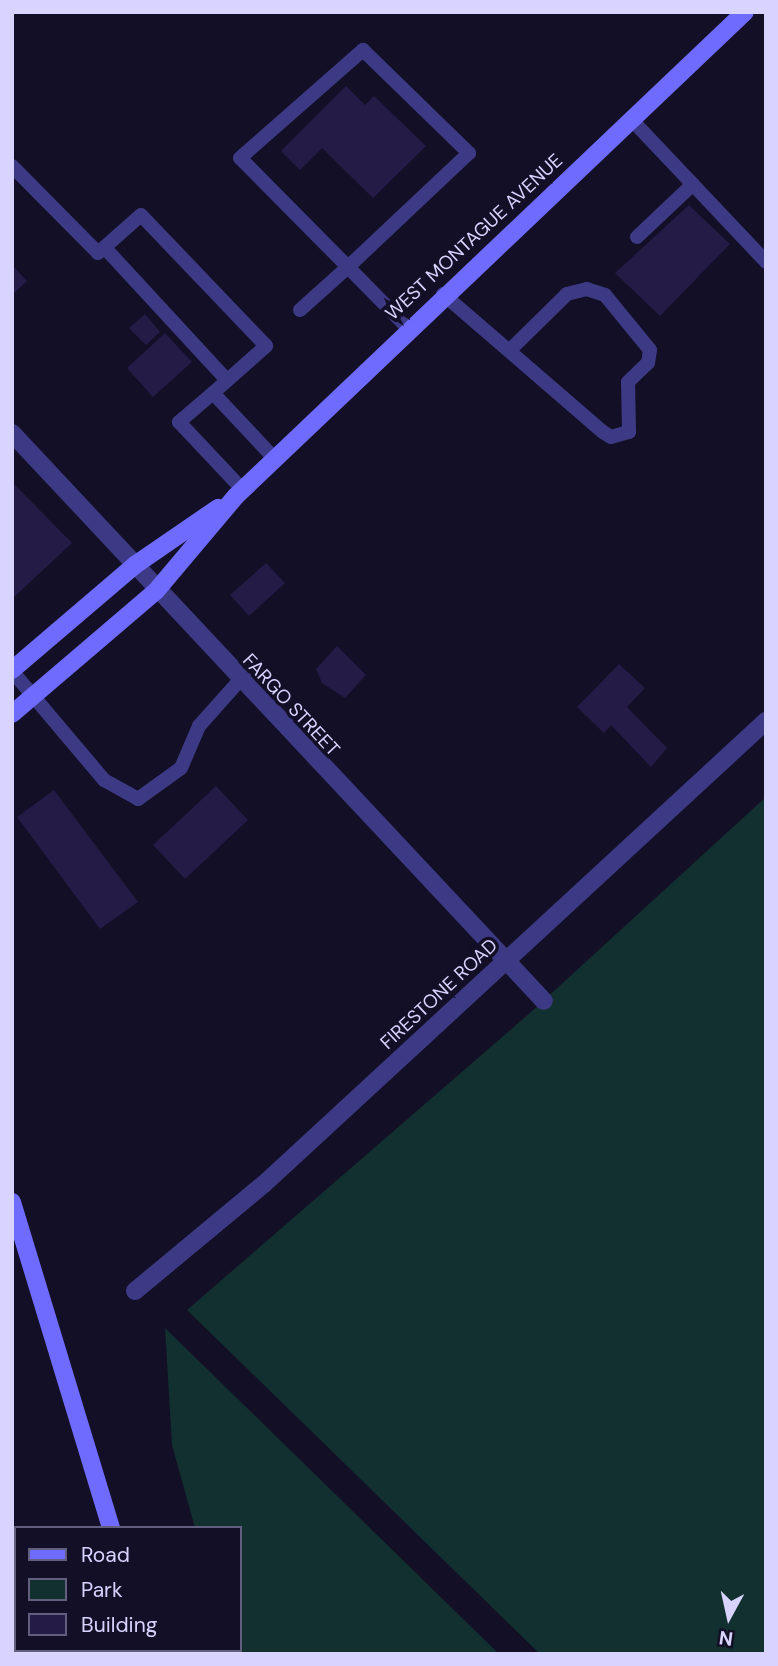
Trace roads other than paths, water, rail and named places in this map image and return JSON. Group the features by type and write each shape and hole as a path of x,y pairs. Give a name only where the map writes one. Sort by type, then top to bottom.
{"main road":[{"name":"WEST MONTAGUE AVENUE","path":"12,714 156,591 239,493 443,294 745,12"},
{"name":"WEST MONTAGUE AVENUE","path":"12,671 135,565 239,493"},
{"path":"12,1202 110,1526"}],"street":[{"name":"FARGO STREET","path":"12,433 504,963 544,1001"},
{"name":"FIRESTONE ROAD","path":"135,1291 264,1184 766,721"}],"lane":[{"path":"300,310 348,267 469,153 374,55 363,51 240,158 348,267 408,328"},
{"path":"631,119 766,262"},
{"path":"12,166 98,253 141,215 266,346 179,422 239,493"},
{"path":"637,237 693,184"},
{"path":"105,248 228,380"},
{"path":"443,294 603,432 611,437 629,432 628,382 648,363 650,351 605,295 587,289 567,294 510,350"},
{"path":"213,393 275,459"},
{"path":"12,671 104,780 138,799 181,768 199,726 240,680"}]}
